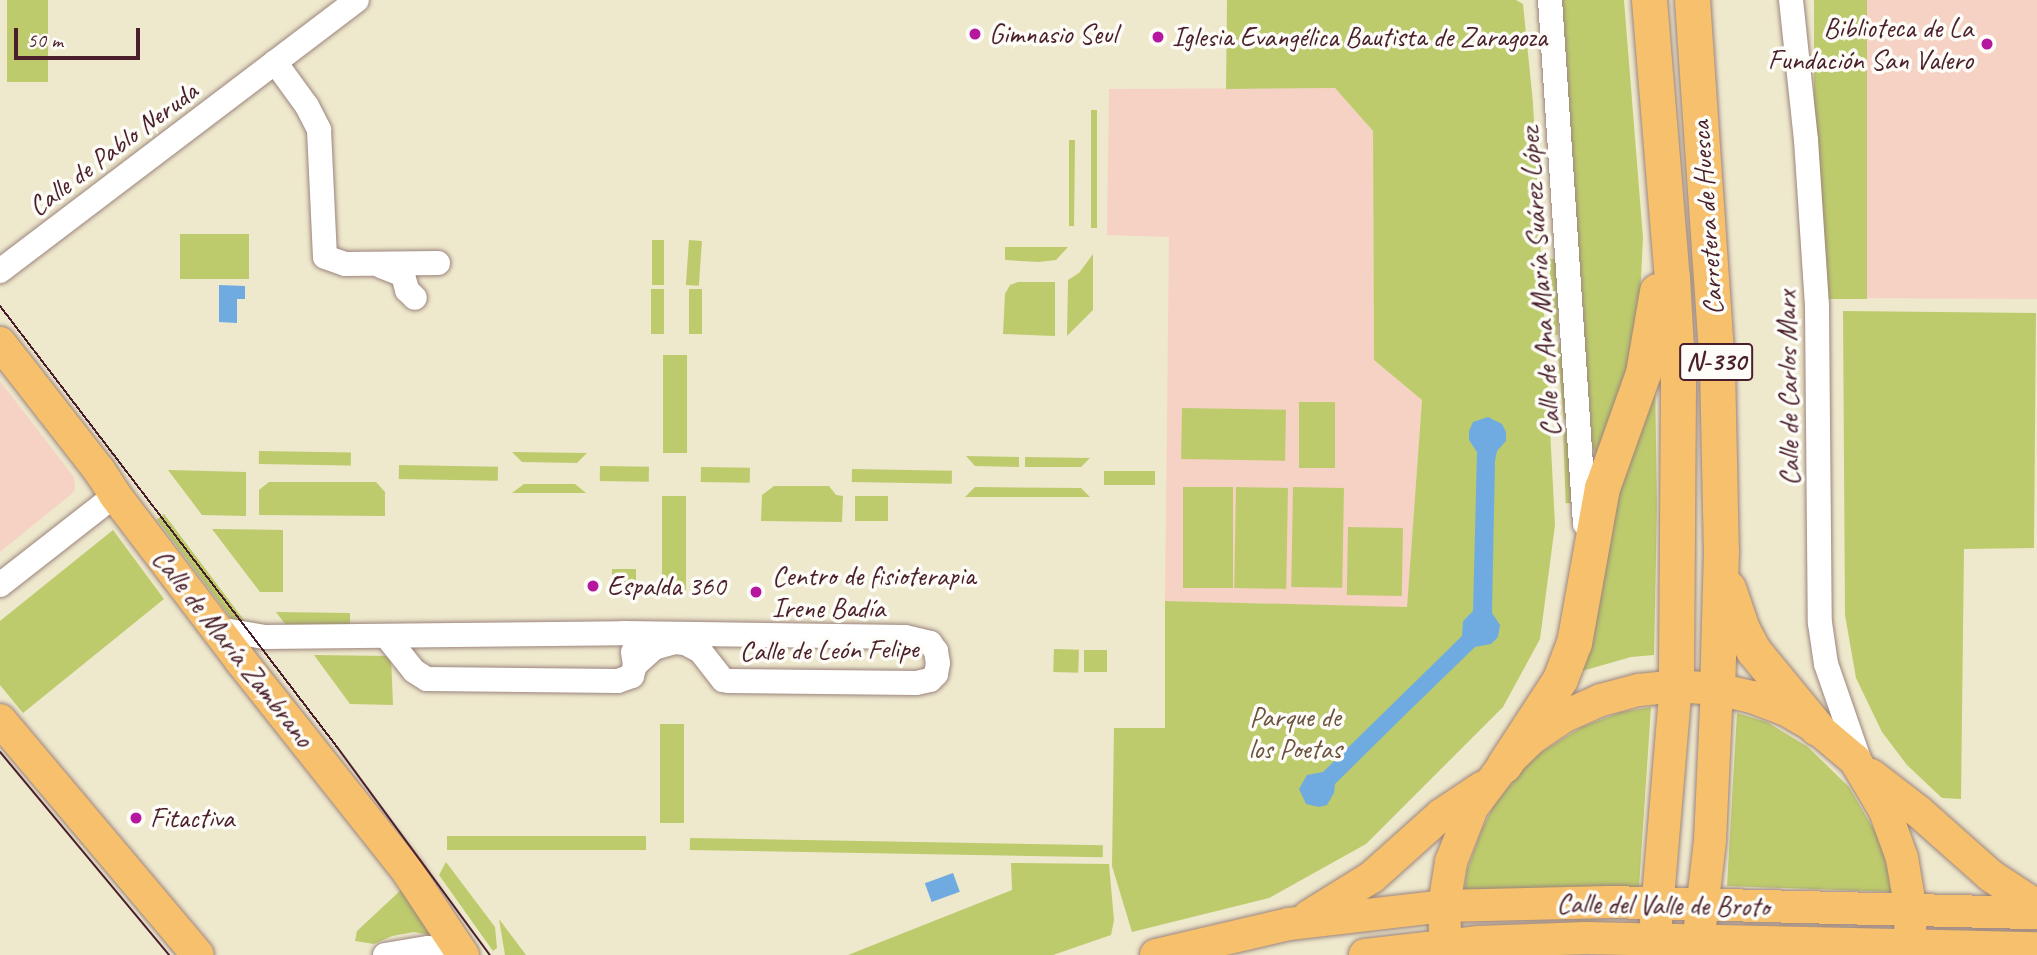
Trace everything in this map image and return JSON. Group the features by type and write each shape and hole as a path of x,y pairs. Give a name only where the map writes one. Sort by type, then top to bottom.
{"highway":[{"name":"Carretera de Huesca","path":"1649,0 1672,277 1678,386 1676,687"},
{"name":"Carretera de Huesca","path":"1692,0 1716,352 1721,550 1717,689"},
{"path":"1495,775 1560,679 1574,642 1587,560 1606,469 1638,391 1654,321 1661,165"},
{"path":"1721,550 1730,597 1753,650 1817,728"}],"main road":[{"name":"Calle de María Zambrano","path":"0,343 242,661 408,872 461,955"},
{"path":"1445,950 1444,906 1451,862 1462,830 1495,775 1532,738 1565,716 1601,700 1639,690 1676,687 1717,689 1763,701 1817,728 1863,771 1891,789 1990,876 2037,906"},
{"path":"1653,947 1676,687"},
{"path":"1698,947 1710,841 1717,689"},
{"path":"0,720 198,955"},
{"path":"1863,771 1893,830 1902,858 1911,911 1910,950"},
{"name":"Calle del Valle de Broto","path":"1289,924 1363,883 1396,858 1441,816 1495,775"},
{"name":"Calle del Valle de Broto","path":"1156,955 1289,924 1444,906 1659,903 2037,913"},
{"name":"Calle del Valle de Broto","path":"1365,955 1445,950 1522,940 1653,947 1910,950 2037,948"}],"street":[{"name":"Calle de Pablo Neruda","path":"2,273 357,0"},
{"name":"Calle de Ana María Suárez López","path":"1550,0 1587,560"},
{"name":"Calle de Carlos Marx","path":"1791,0 1806,140 1817,307 1820,623 1829,675 1863,771"},
{"path":"275,62 307,106 319,130 325,257 336,263 438,263"},
{"path":"377,264 403,275 407,290 415,298"},
{"path":"0,585 115,495"},
{"name":"Calle de León Felipe","path":"218,629 265,637 387,637 438,633 918,638 930,643 936,651 938,663 936,674 930,680 916,683 729,681 723,680 694,646 675,642 654,648 635,665 632,676 626,680 427,679 419,676 387,637"},
{"path":"411,666 414,649 419,643 438,633"},
{"path":"607,634 627,643 635,665"},
{"path":"242,661 250,645 265,637"},
{"name":"Calle de León Felipe","path":"714,667 715,657 722,646 740,637"},
{"name":"Calle de María Zambrano","path":"385,955 428,948 461,955"}],"shaded area":[{"path":"1816,0 2037,0 2037,299 1842,298"},
{"path":"1335,88 1373,131 1374,359 1422,400 1407,608 1165,601 1169,237 1107,235 1109,89"},
{"path":"0,381 74,477 75,487 74,492 0,552"}],"green space":[{"path":"7,0 48,0 48,82 7,82"},
{"name":"Parque de los Poetas","path":"1227,0 1516,0 1523,4 1533,103 1555,525 1540,639 1503,707 1366,844 1269,898 1132,932 1112,866 1114,728 1165,728 1165,601 1407,607 1422,400 1374,360 1373,131 1335,88 1226,89"},
{"path":"1562,0 1624,0 1643,238 1637,359 1596,455 1591,444"},
{"path":"1814,0 1867,0 1867,299 1814,299"},
{"path":"1091,110 1097,110 1097,228 1091,228"},
{"path":"1069,140 1075,140 1074,226 1069,226"},
{"path":"180,234 249,234 249,279 180,279"},
{"path":"652,240 664,240 664,285 652,285"},
{"path":"689,240 702,241 699,286 686,285"},
{"path":"1005,247 1068,247 1056,260 1038,262 1005,260"},
{"path":"1093,254 1093,310 1067,336 1068,280 1079,273"},
{"path":"1550,259 1558,259 1558,335 1550,335"},
{"path":"1018,282 1055,282 1055,336 1003,334 1005,294 1010,285"},
{"path":"651,289 664,289 664,334 651,334"},
{"path":"689,289 702,289 702,334 689,334"},
{"path":"1843,311 2036,313 2034,548 1964,549 1961,799 1942,798 1907,765 1882,732 1856,678 1845,615"},
{"path":"1564,343 1571,419 1564,419 1557,344"},
{"path":"663,355 687,355 687,453 663,453"},
{"path":"1655,374 1657,507 1654,655 1631,657 1575,673 1605,522"},
{"path":"1299,402 1335,402 1335,468 1299,468"},
{"path":"1182,408 1286,410 1285,461 1181,459"},
{"path":"1563,427 1570,427 1573,503 1566,503"},
{"path":"259,451 351,453 351,466 259,464"},
{"path":"512,452 587,453 577,463 522,462"},
{"path":"966,456 1019,457 1019,467 975,466"},
{"path":"1025,457 1090,458 1081,467 1025,467"},
{"path":"399,465 498,467 498,481 399,479"},
{"path":"600,466 649,467 649,482 600,481"},
{"path":"701,467 750,468 750,483 701,482"},
{"path":"852,469 952,471 952,484 852,482"},
{"path":"168,470 246,472 246,516 202,515"},
{"path":"1104,471 1155,471 1155,485 1104,485"},
{"path":"269,482 376,482 385,492 385,516 259,515 259,490"},
{"path":"524,484 575,484 586,493 512,493"},
{"path":"774,486 829,486 836,495 843,496 842,522 761,521 762,495"},
{"path":"975,487 1081,488 1090,497 965,497"},
{"path":"1183,487 1233,487 1233,588 1183,588"},
{"path":"1236,487 1288,488 1286,589 1234,588"},
{"path":"1293,487 1344,488 1342,588 1291,587"},
{"path":"662,496 686,496 686,594 662,594"},
{"path":"855,496 888,496 888,521 855,521"},
{"path":"164,514 249,627 242,632 157,519"},
{"path":"1348,527 1403,528 1402,596 1347,595"},
{"path":"212,529 283,530 283,592 260,592"},
{"path":"113,530 164,599 23,713 0,685 0,621"},
{"path":"612,569 636,569 636,594 612,594"},
{"path":"276,612 350,613 350,625 289,629"},
{"path":"1054,649 1079,650 1078,673 1053,672"},
{"path":"1084,650 1107,650 1107,672 1084,672"},
{"path":"314,655 391,656 393,705 350,704"},
{"path":"1651,707 1639,887 1464,892 1467,870 1482,829 1494,805 1522,770 1540,753 1582,727 1621,712"},
{"path":"1737,713 1767,722 1808,747 1849,787 1880,840 1893,892 1727,886"},
{"path":"660,724 684,724 684,823 660,823"},
{"path":"447,836 646,836 646,850 447,850"},
{"path":"690,838 1103,845 1103,857 690,850"},
{"path":"446,862 495,927 497,948 493,951 439,875"},
{"path":"1011,863 1109,864 1114,920 1111,935 1053,955 848,955 1012,890"},
{"path":"402,889 440,937 414,932 392,936 374,944 355,941 357,931"},
{"path":"499,919 526,955 505,955"}],"water":[{"path":"219,285 245,286 245,299 237,299 237,323 219,322"},
{"path":"1488,417 1502,424 1506,432 1506,441 1497,451 1495,461 1492,613 1500,625 1498,637 1491,644 1475,647 1409,711 1335,784 1334,793 1327,805 1319,807 1306,804 1299,789 1307,775 1323,772 1462,636 1463,621 1473,611 1477,452 1469,440 1469,431 1473,422"},
{"path":"953,873 960,892 932,902 925,883"}],"tram line":[{"path":"0,306 337,747 490,955"},
{"path":"0,752 169,955"}],"place":[{"name":"Gimnasio Seul","path":"975,34"},
{"name":"Iglesia Evangélica Bautista de Zaragoza","path":"1158,37"},
{"name":"Biblioteca de La Fundación San Valero","path":"1987,44"},
{"name":"Espalda 360","path":"593,586"},
{"name":"Centro de fisioterapia Irene Badía","path":"756,592"},
{"name":"Fitactiva","path":"136,818"}]}
